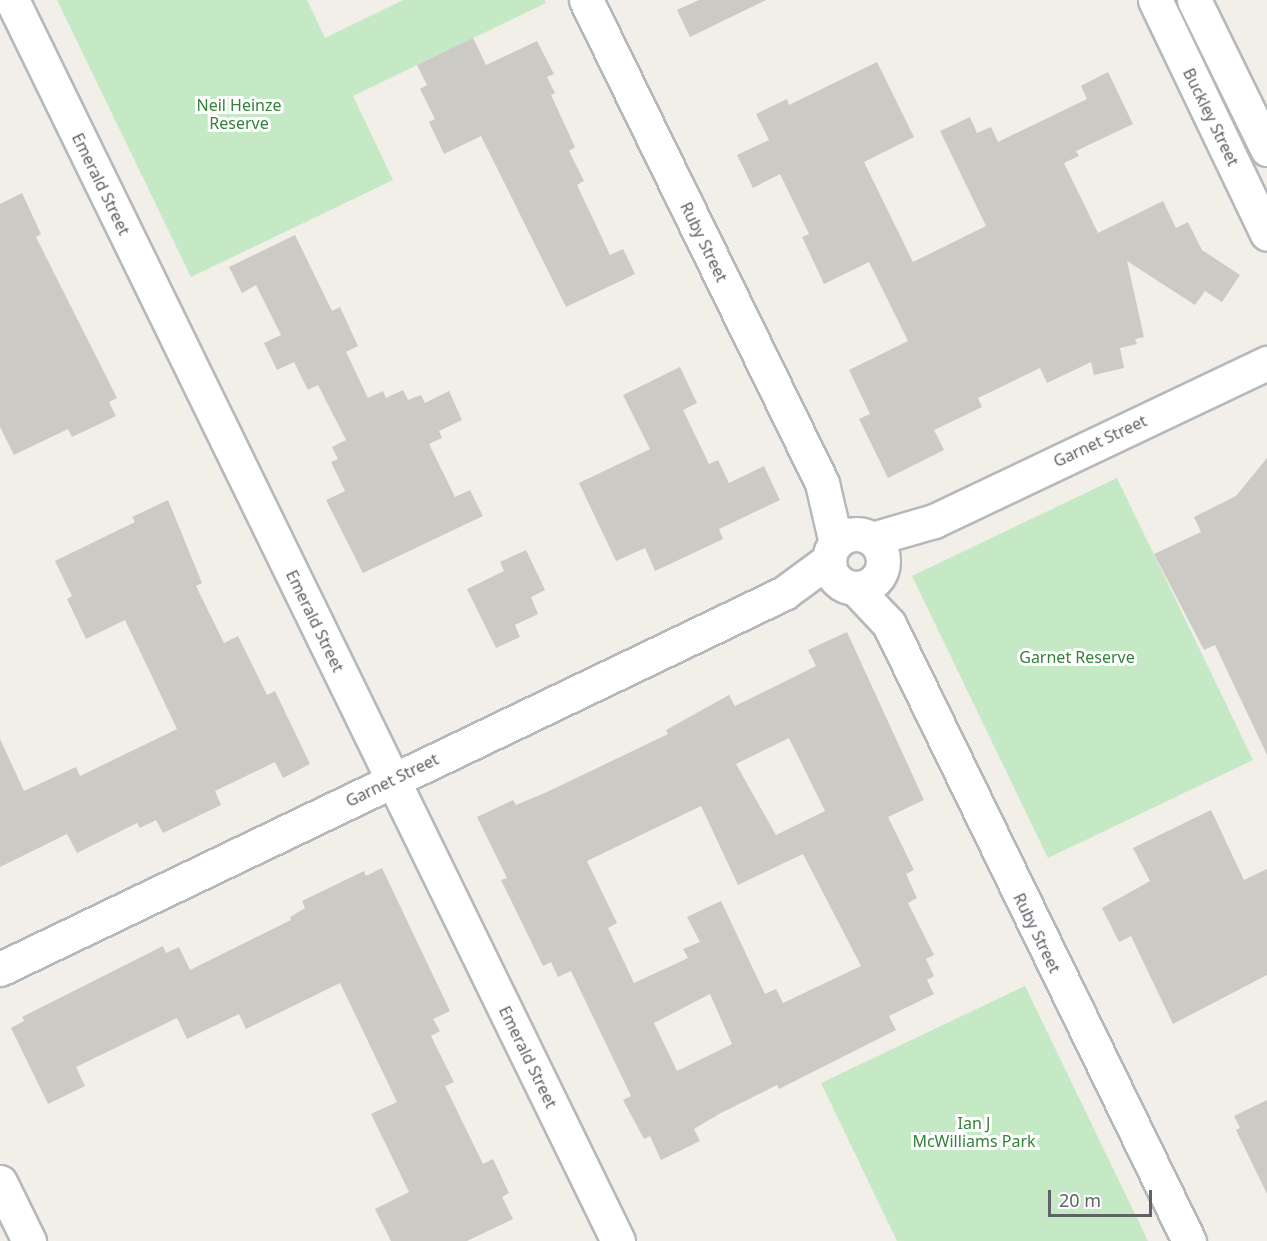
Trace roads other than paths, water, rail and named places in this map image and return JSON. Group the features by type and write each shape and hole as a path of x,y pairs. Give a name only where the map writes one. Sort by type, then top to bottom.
{"street":[{"name":"Emerald Street","path":"12,0 618,1241"},
{"name":"Ruby Street","path":"586,0 1189,1241"},
{"name":"Buckley Street","path":"1155,0 1259,195 1267,234"},
{"path":"1194,0 1267,149"},
{"name":"Garnet Street","path":"0,969 1267,363"},
{"path":"0,1182 29,1241"}],"park label":[{"name":"Neil Heinze Reserve","path":"239,114"},
{"name":"Garnet Reserve","path":"1077,657"},
{"name":"Ian J McWilliams Park","path":"974,1132"}]}
